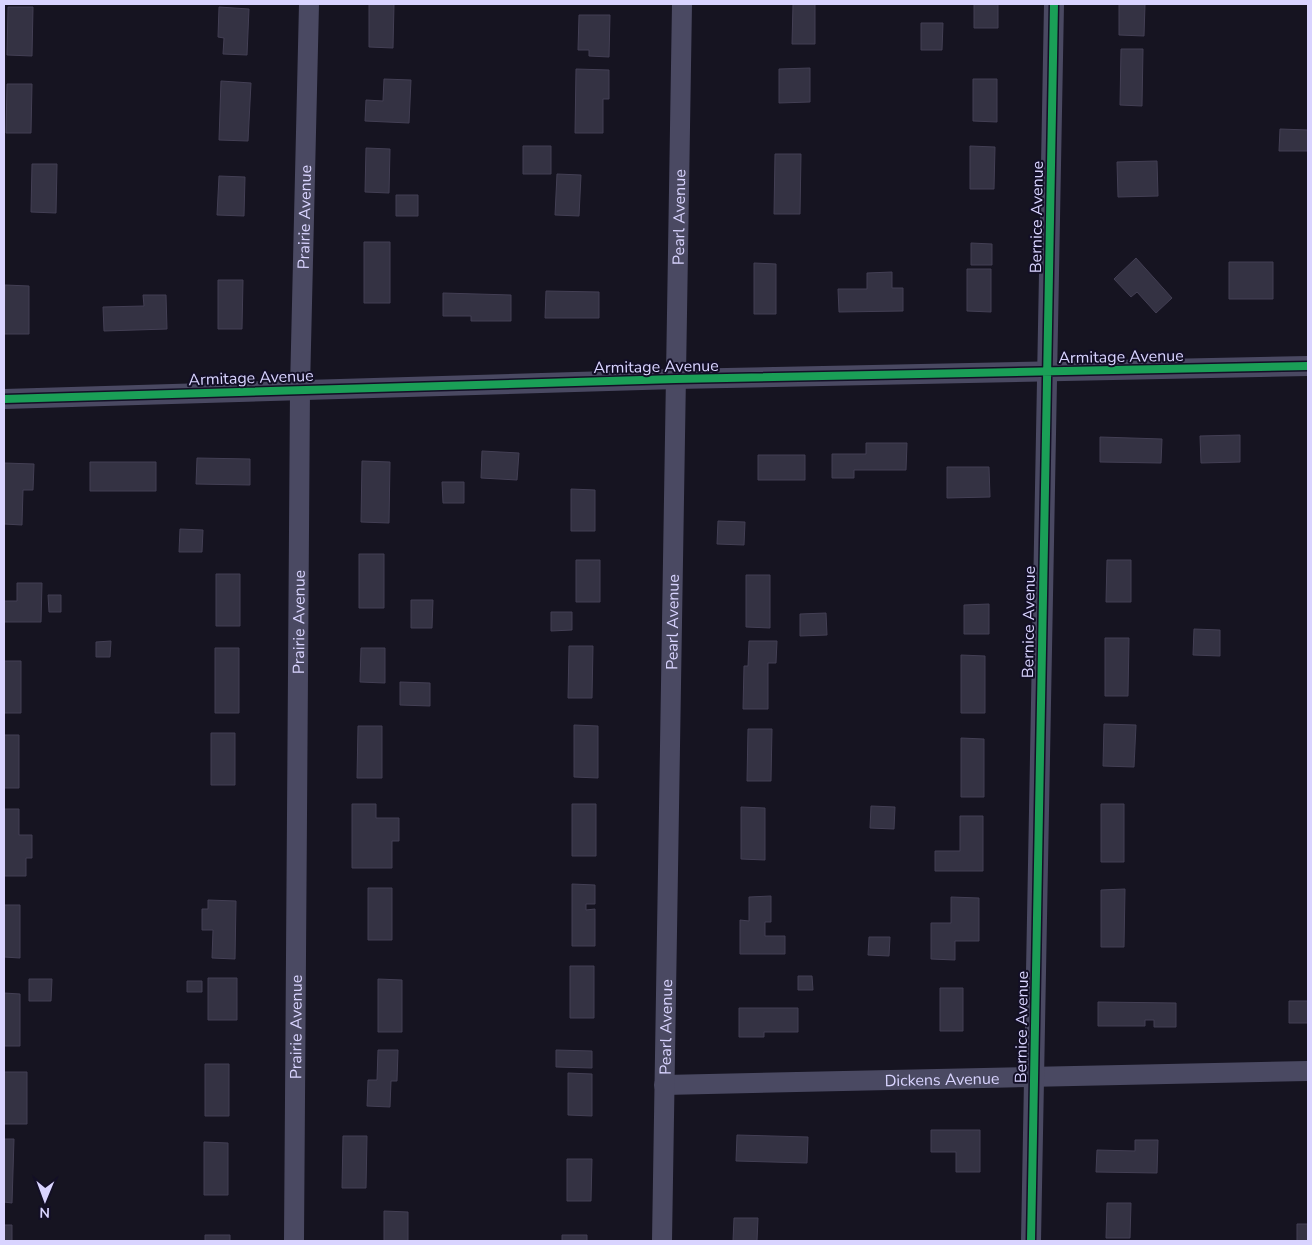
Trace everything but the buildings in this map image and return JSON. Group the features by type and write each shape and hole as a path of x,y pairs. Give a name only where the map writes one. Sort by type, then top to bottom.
{"street":[{"name":"Prairie Avenue","path":"294,1241 300,388 309,4"},
{"name":"Pearl Avenue","path":"662,1241 682,4"},
{"name":"Bernice Avenue","path":"1030,1241 1054,4"},
{"name":"Armitage Avenue","path":"4,399 300,388 1308,366"},
{"name":"Dickens Avenue","path":"664,1084 1308,1071"}],"cycle path":[{"path":"1031,1241 1054,4"},
{"path":"4,399 676,379 1308,366"}]}
